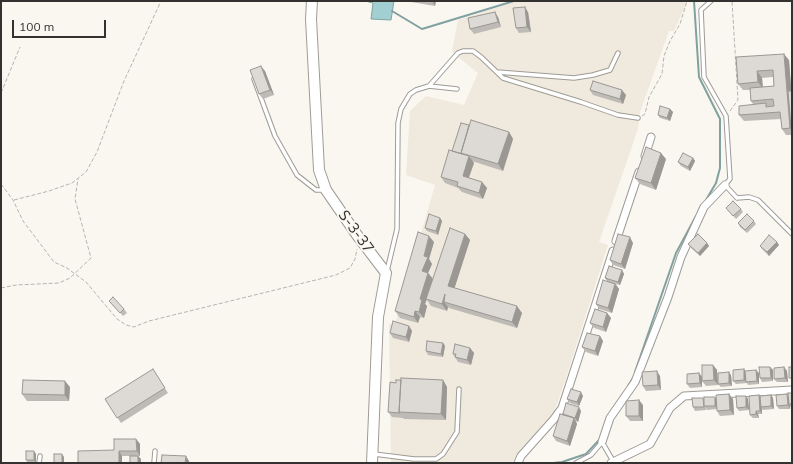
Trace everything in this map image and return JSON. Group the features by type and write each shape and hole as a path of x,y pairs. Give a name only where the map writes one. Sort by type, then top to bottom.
{"main road":[{"name":"Տ-3-37","path":"312,1 311,19 319,170 326,190 357,235 386,273"},
{"path":"372,458 378,318 386,273"}],"street":[{"path":"643,160 651,137"},
{"path":"518,463 521,456 562,408 641,167"},
{"path":"602,442 610,418 635,382 668,297 681,257 704,207 725,184"},
{"path":"612,462 632,454 650,444 670,408 684,396 792,390"}],"lane":[{"path":"711,1 701,10 704,77 726,116 730,179 725,184 736,198 749,197 758,200 792,234"},
{"path":"429,86 458,53 463,51 473,51 503,78 618,115 638,118"},
{"path":"496,72 574,78 610,70 618,53"},
{"path":"252,76 276,136 297,175 316,190 326,190"},
{"path":"386,273 397,229 398,123 401,110 410,94 416,90 429,86 457,89"},
{"path":"372,458 436,459 443,454 457,432 458,389"},
{"path":"576,463 591,455 602,442 612,462"},
{"path":"154,463 155,451"},
{"path":"39,463 40,456"}],"path":[{"path":"14,200 49,191 72,183 86,172 97,152 124,81 161,1"},
{"path":"638,118 645,114 649,97 662,74 664,56 670,41 680,24 687,1"},
{"path":"726,116 738,100 732,1"},
{"path":"1,93 20,47"},
{"path":"1,288 16,285 59,283 70,278 91,258 74,199 78,178"},
{"path":"1,184 14,200 23,221 54,262 74,273 86,282 117,319 126,325 134,327 149,321 336,275 350,268 355,259 357,235"}],"shaded area":[{"path":"518,1 685,1 686,4 674,31 669,31 640,112 638,129 599,242 608,245 554,413 511,463 391,463 389,324 395,324 435,185 406,175 410,111 426,96 464,105 478,73 452,52 458,20"}],"water":[{"path":"365,1 394,1 391,20 371,19 373,3"}],"building":[{"path":"525,7 527,27 516,28 513,8"},
{"path":"495,12 498,22 470,29 468,18"},
{"path":"784,54 790,128 782,129 780,112 739,115 739,106 766,103 766,107 774,106 773,99 751,101 750,88 774,86 773,70 757,71 758,82 738,84 736,57"},
{"path":"261,66 270,90 259,94 250,70"},
{"path":"593,81 622,90 620,99 590,90"},
{"path":"788,91 792,91 792,128 791,128"},
{"path":"660,106 670,109 667,118 658,115"},
{"path":"471,120 509,132 498,164 461,153"},
{"path":"461,123 469,125 461,153 462,154 452,151"},
{"path":"646,147 661,153 651,183 635,178"},
{"path":"449,150 469,156 463,176 482,182 479,193 457,186 458,182 441,177"},
{"path":"683,153 693,158 688,167 678,162"},
{"path":"733,201 741,209 733,216 726,208"},
{"path":"429,214 440,218 436,231 425,228"},
{"path":"747,214 754,221 745,230 738,223"},
{"path":"450,228 465,234 448,286 517,306 512,322 444,302 445,294 442,304 426,299"},
{"path":"418,232 429,236 424,256 428,257 422,271 428,273 420,299 422,300 419,312 415,311 414,317 395,311"},
{"path":"618,234 630,237 621,264 610,260"},
{"path":"698,234 707,243 698,253 688,244"},
{"path":"769,235 777,242 767,252 760,246"},
{"path":"609,266 622,270 618,282 605,278"},
{"path":"603,280 615,284 608,308 596,304"},
{"path":"113,297 124,309 120,313 109,301"},
{"path":"595,309 607,313 603,327 590,323"},
{"path":"393,321 409,326 406,337 390,333"},
{"path":"587,333 600,336 595,351 582,347"},
{"path":"427,341 443,343 441,354 426,351"},
{"path":"455,344 470,348 467,360 455,357 456,354 453,354"},
{"path":"702,365 713,365 714,380 702,381"},
{"path":"759,367 770,367 771,378 760,378"},
{"path":"784,367 785,378 774,379 774,368"},
{"path":"789,367 792,367 792,378 789,378"},
{"path":"153,369 165,388 117,418 105,399"},
{"path":"744,369 744,380 733,381 733,370"},
{"path":"756,370 757,381 746,382 745,371"},
{"path":"657,371 658,385 643,386 642,372"},
{"path":"729,372 729,383 718,384 718,373"},
{"path":"699,373 700,383 687,384 687,374"},
{"path":"401,378 443,380 441,414 399,412"},
{"path":"23,380 65,381 65,395 22,394"},
{"path":"396,380 401,380 400,413 388,412 390,382 396,383"},
{"path":"571,389 581,392 577,402 567,399"},
{"path":"788,393 792,393 792,404 789,404"},
{"path":"729,394 730,410 717,411 716,395"},
{"path":"787,394 788,405 777,406 776,395"},
{"path":"759,395 760,411 756,411 756,414 750,415 749,396"},
{"path":"771,395 771,406 761,407 760,396"},
{"path":"736,396 746,396 746,407 737,408"},
{"path":"704,397 715,397 715,406 704,406"},
{"path":"692,398 703,398 704,407 693,407"},
{"path":"639,400 639,416 626,416 626,401"},
{"path":"566,403 579,407 575,418 563,414"},
{"path":"560,414 574,418 567,441 553,436"},
{"path":"114,439 136,439 137,451 119,451 119,463 78,463 78,451 114,450"},
{"path":"26,451 34,451 34,460 26,460"},
{"path":"54,454 62,454 62,463 54,463"},
{"path":"162,455 186,456 185,463 161,463"},
{"path":"130,456 138,456 138,463 130,463"}],"waterway":[{"path":"392,11 422,29 514,1"},
{"path":"694,1 699,77 720,119 720,168 716,183 706,200"},
{"path":"635,372 676,253 696,216"},
{"path":"628,386 633,378"},
{"path":"553,463 562,462 586,454 600,439"}]}
